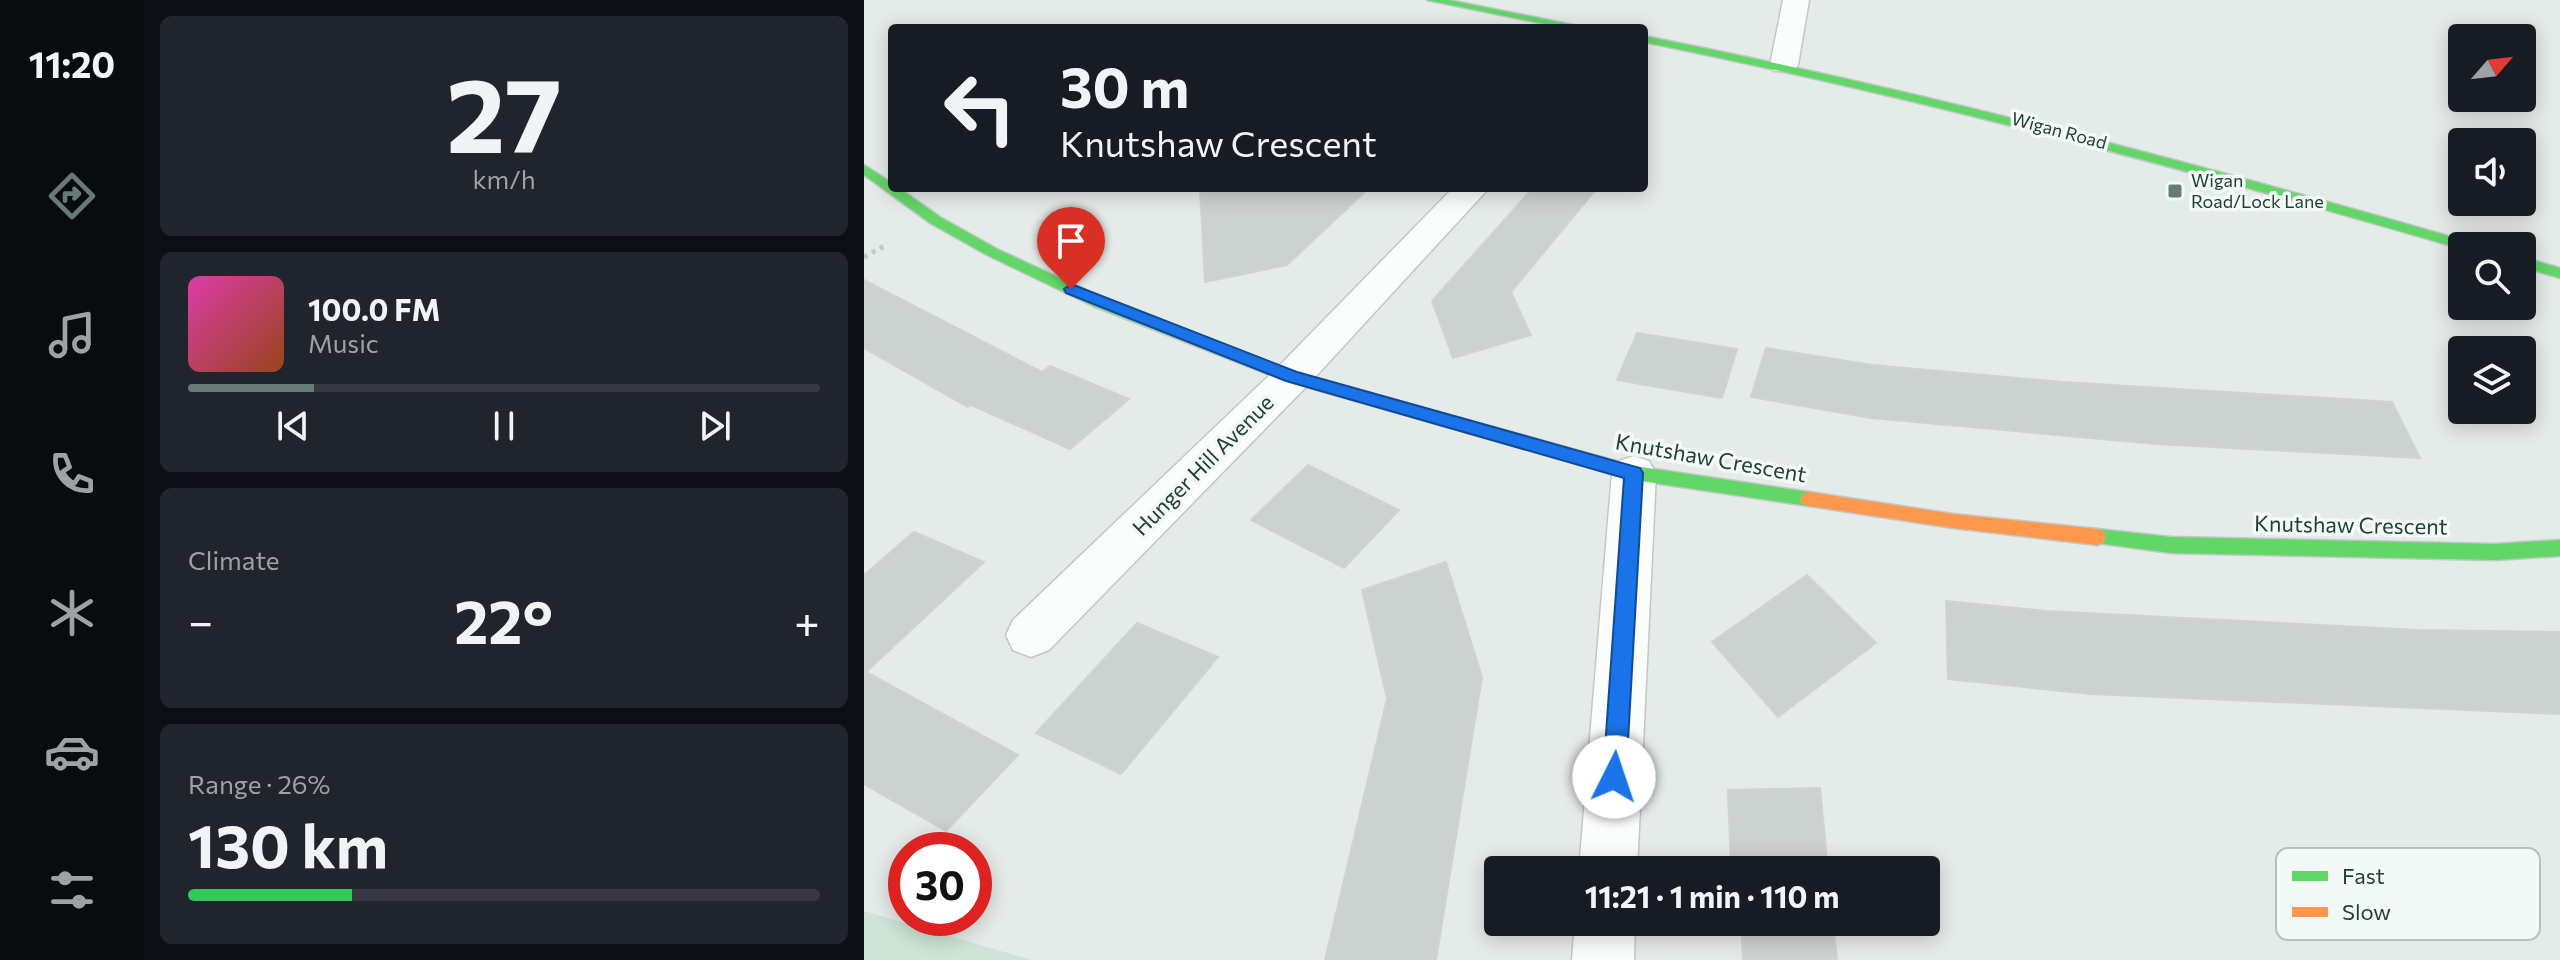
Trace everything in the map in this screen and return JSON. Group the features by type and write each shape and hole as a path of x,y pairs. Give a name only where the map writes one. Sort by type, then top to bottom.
{"main road":[{"path":"1432,0 1561,24"},
{"name":"Wigan Road","path":"1648,40 1784,65 2070,134 2448,240"},
{"name":"Knutshaw Crescent","path":"864,169 888,186"},
{"name":"Knutshaw Crescent","path":"896,192 935,220 992,252 1098,302 1292,377 1634,473 1953,521 2171,545 2495,552 2560,548"},
{"path":"2536,266 2560,273"}],"street":[{"path":"1784,65 1796,0"},
{"name":"Hunger Hill Avenue","path":"1031,635 1292,377 1468,192"},
{"path":"1609,856 1634,473"},
{"path":"1603,960 1604,936"}],"green space":[{"path":"864,911 888,918 888,936 950,936 1032,960 864,960"}],"building":[{"path":"1200,192 1365,192 1287,265 1205,282"},
{"path":"1529,192 1594,192 1511,292 1531,335 1453,358 1432,301"},
{"path":"864,280 1042,372 1050,366 1129,399 1070,449 971,405 968,407 864,348"},
{"path":"1637,333 1737,349 1722,398 1617,380"},
{"path":"1766,348 1872,365 2063,382 2392,402 2420,458 2156,444 1871,418 1751,397"},
{"path":"1308,465 1399,510 1344,568 1251,520"},
{"path":"914,532 984,562 866,672 1018,755 946,831 864,784 864,575"},
{"path":"1446,562 1482,677 1436,960 1325,960 1387,699 1362,590"},
{"path":"1807,575 1876,643 1778,717 1712,642"},
{"path":"1946,601 2046,611 2418,630 2560,632 2560,714 2090,694 1948,679"},
{"path":"1137,623 1218,657 1121,774 1036,733"},
{"path":"1820,788 1827,856 1730,856 1728,790"},
{"path":"1742,936 1834,936 1837,960 1743,960"}],"traffic: fast":[{"path":"1432,0 1561,24"},
{"path":"1648,40 1852,82 2059,132 2448,240"},
{"path":"864,169 888,186"},
{"path":"896,192 935,220 992,252 1098,302 1292,377 1634,473 1809,499"},
{"path":"2536,266 2560,273"},
{"path":"2097,537 2171,545 2495,552 2560,548"}],"traffic: slow":[{"path":"1809,499 1953,521 2097,537"}],"place":[{"name":"Wigan Road/Lock Lane","path":"2175,191"}],"route":[{"path":"1071,289 1292,377 1634,473 1614,777"}]}
